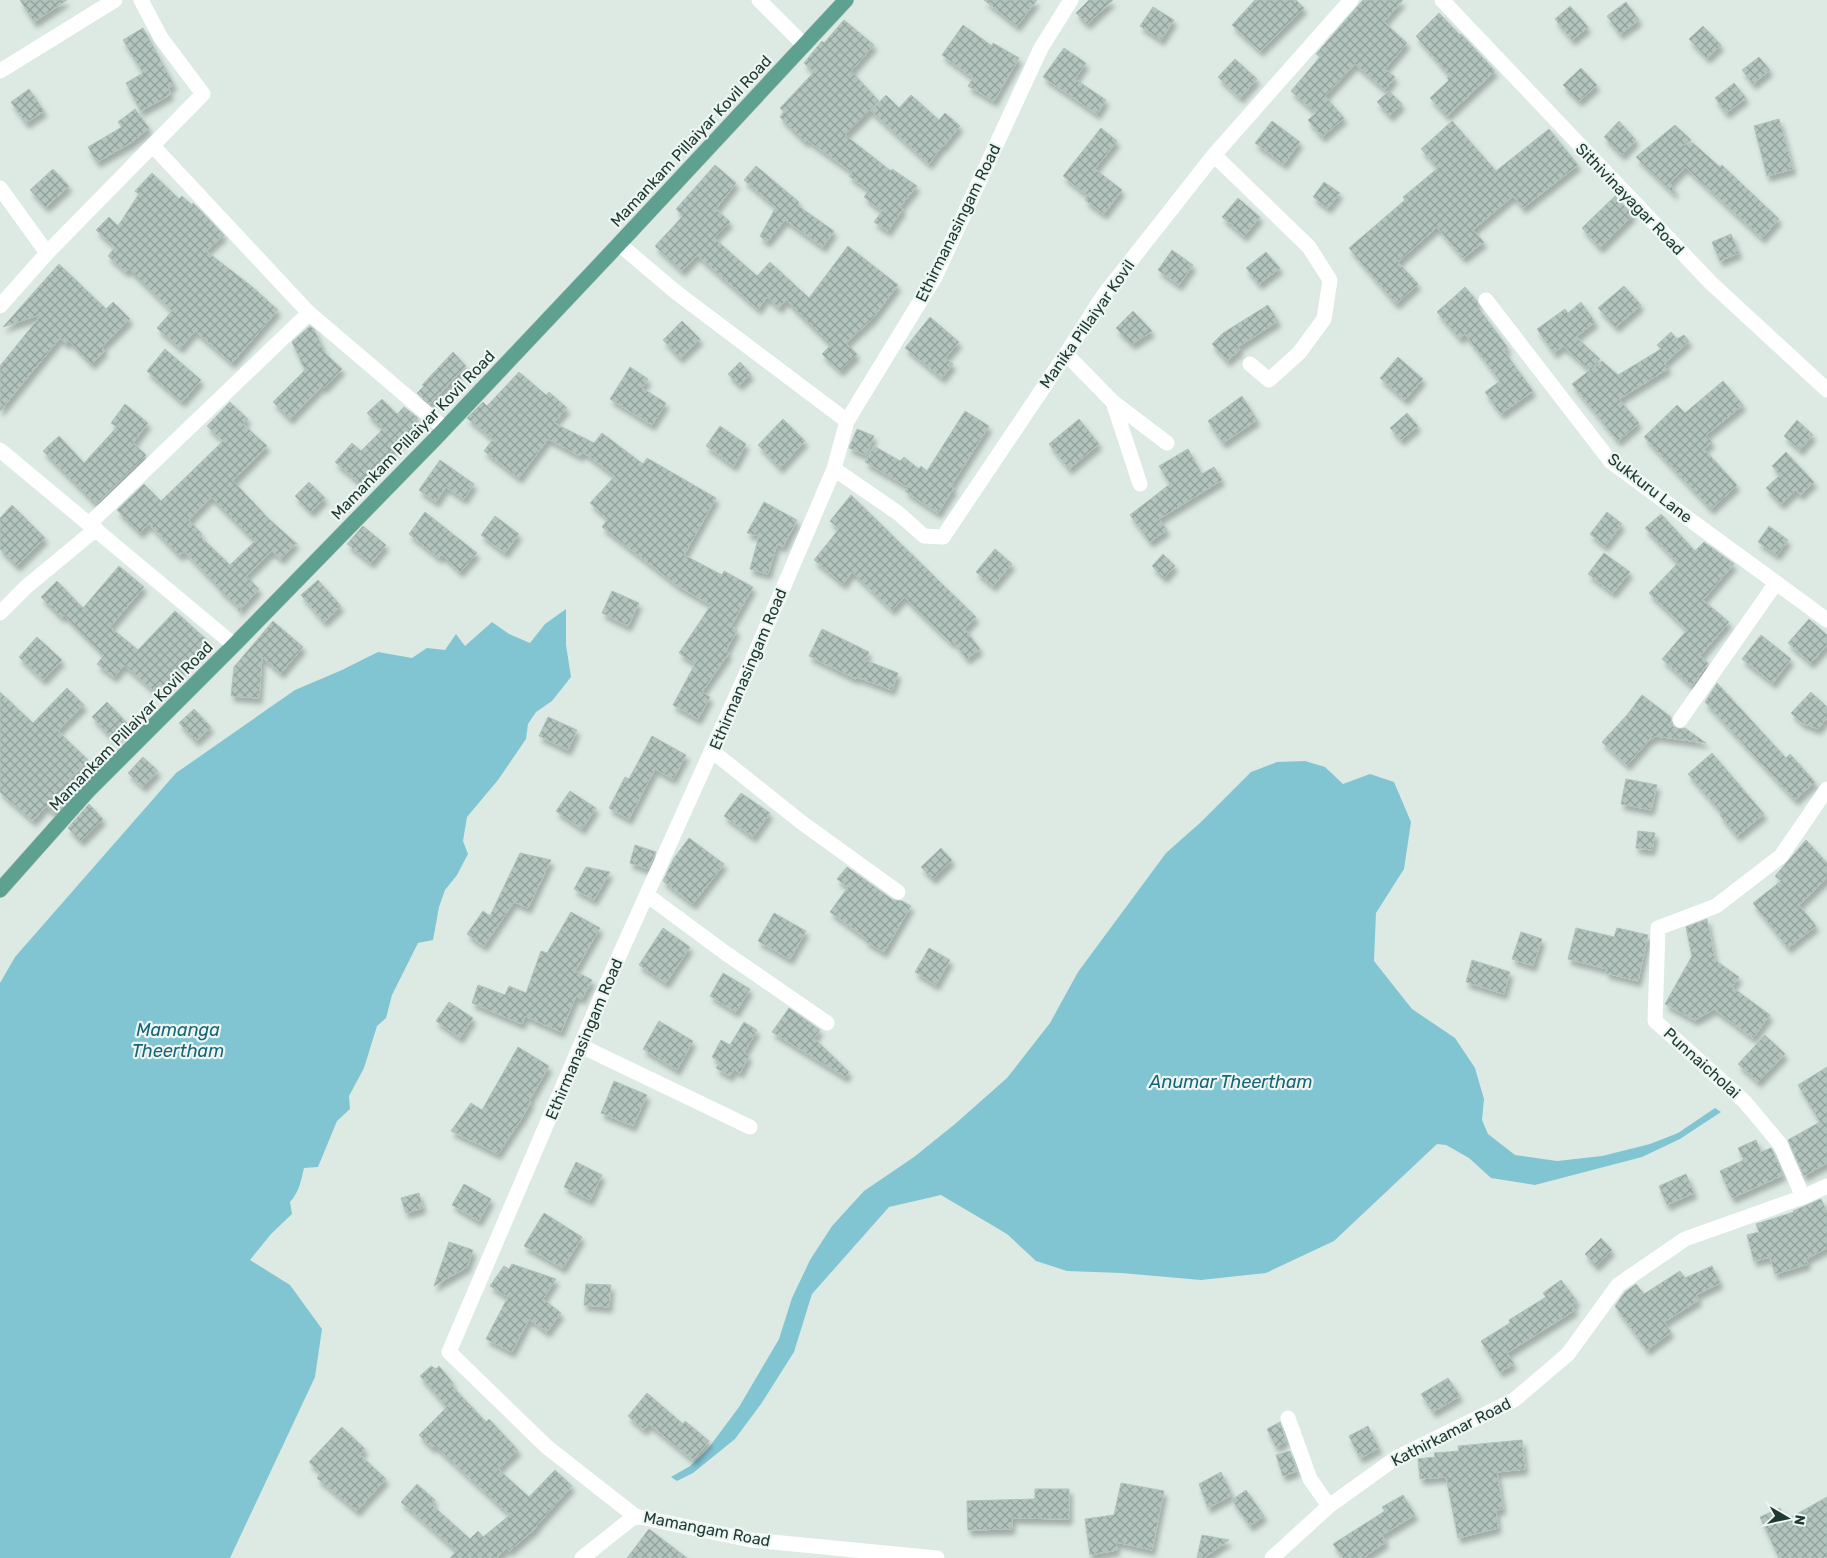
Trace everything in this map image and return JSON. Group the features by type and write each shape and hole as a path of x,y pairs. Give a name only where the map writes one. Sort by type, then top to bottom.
{"main road":[{"name":"Mamankam Pillaiyar Kovil Road","path":"0,890 88,791 234,645 444,428 619,244 803,44 846,0"}],"street":[{"path":"0,71 115,0"},
{"path":"0,306 47,254 203,94 162,38 141,0"},
{"path":"759,0 803,44"},
{"name":"Ethirmanasingam Road","path":"449,1352 647,895 712,752 834,468 847,421 935,277 1041,48 1071,0"},
{"name":"Manika Pillaiyar Kovil","path":"834,468 898,513 924,536 942,537 1103,296 1214,155 1351,0"},
{"name":"Sithivinayagar Road","path":"1442,0 1711,283 1827,390"},
{"path":"152,146 309,313 444,428"},
{"path":"1214,155 1309,247 1330,280 1324,319 1299,352 1268,380 1250,364"},
{"path":"0,188 47,254"},
{"path":"619,244 677,293 847,421"},
{"name":"Sukkuru Lane","path":"1486,300 1611,462 1827,620"},
{"path":"0,613 93,526 309,313"},
{"path":"1066,354 1113,402 1167,443"},
{"path":"1113,402 1140,484"},
{"path":"0,450 234,645"},
{"path":"1680,720 1776,583"},
{"path":"712,752 801,822 898,892"},
{"name":"Punnaicholai","path":"1803,1197 1780,1144 1745,1102 1655,1021 1658,928 1716,906 1781,856 1827,789"},
{"path":"647,895 724,952 827,1023"},
{"path":"581,1046 750,1127"},
{"name":"Kathirkamar Road","path":"1272,1558 1329,1506 1396,1458 1514,1400 1568,1354 1618,1285 1685,1239 1803,1197 1827,1186"},
{"name":"Mamangam Road","path":"449,1352 547,1447 635,1516 750,1540 937,1558"},
{"path":"1288,1418 1310,1479 1329,1506"},
{"name":"Mamangam Road","path":"582,1558 635,1516"}],"water":[{"name":"Mamanga Theertham","path":"566,609 566,645 571,677 552,701 536,712 528,724 526,739 498,780 467,817 463,841 468,854 457,875 445,890 439,907 433,940 418,943 392,995 386,1018 377,1026 364,1068 349,1096 350,1109 337,1121 318,1167 304,1168 298,1190 290,1202 292,1214 271,1234 250,1260 290,1285 322,1329 315,1377 230,1558 0,1558 0,983 15,957 176,773 295,690 378,652 412,658 427,648 445,650 456,634 465,646 492,622 509,634 530,643 545,624"},
{"name":"Anumar Theertham","path":"1305,761 1325,767 1343,784 1370,774 1394,782 1411,822 1404,869 1376,913 1374,961 1412,1009 1455,1038 1475,1068 1484,1099 1482,1120 1488,1134 1515,1155 1557,1161 1602,1156 1650,1144 1678,1133 1715,1108 1721,1112 1680,1139 1642,1157 1535,1185 1491,1178 1469,1158 1446,1145 1437,1144 1334,1241 1266,1273 1201,1280 1121,1273 1067,1271 1036,1261 1007,1234 941,1195 889,1207 812,1294 794,1352 761,1404 735,1439 693,1473 677,1481 671,1477 690,1466 707,1450 739,1407 779,1339 792,1298 810,1260 832,1226 864,1191 914,1157 1007,1078 1050,1023 1078,972 1166,853 1201,822 1251,772 1277,762"}],"building":[{"path":"20,0 67,0 34,22"},
{"path":"984,0 1037,0 1017,26"},
{"path":"1089,0 1113,0 1087,24 1076,13"},
{"path":"1255,0 1296,0 1304,8 1260,51 1232,25"},
{"path":"1363,0 1403,0 1384,22 1407,43 1385,69 1395,77 1385,90 1355,64 1325,96 1344,118 1322,137 1308,120 1316,113 1291,91 1320,57 1316,54"},
{"path":"1626,2 1639,20 1620,34 1607,16"},
{"path":"1570,6 1588,27 1572,40 1555,19"},
{"path":"1153,7 1174,20 1161,40 1140,26"},
{"path":"1439,13 1495,71 1447,116 1430,98 1449,80 1447,78 1450,76 1416,36"},
{"path":"844,20 874,45 851,71 879,101 845,135 891,171 892,169 917,186 900,207 903,209 888,231 874,222 882,211 864,197 869,190 849,176 852,172 807,140 805,142 780,117 784,112 780,108 814,72 804,63 822,41 824,43"},
{"path":"963,25 992,46 993,43 1019,58 994,101 968,86 973,78 942,55"},
{"path":"1703,26 1721,45 1707,58 1689,39"},
{"path":"143,28 174,85 168,88 171,94 141,111 126,83 143,73 123,40"},
{"path":"1064,48 1086,63 1075,79 1106,100 1097,114 1043,77"},
{"path":"1759,57 1770,70 1753,84 1742,70"},
{"path":"1235,59 1257,79 1240,98 1218,77"},
{"path":"1581,68 1597,85 1579,101 1563,85"},
{"path":"1734,83 1746,98 1726,113 1715,98"},
{"path":"29,89 44,111 26,123 11,102"},
{"path":"1389,91 1402,104 1390,116 1377,102"},
{"path":"886,95 899,108 911,95 939,120 945,113 960,126 929,164 871,111"},
{"path":"135,109 149,128 132,142 97,162 88,147 122,127 118,122"},
{"path":"1779,119 1793,169 1767,176 1754,126"},
{"path":"1272,121 1300,142 1284,164 1255,143"},
{"path":"1452,121 1496,171 1549,129 1578,165 1523,208 1513,196 1473,230 1484,242 1463,258 1437,227 1398,262 1418,284 1396,304 1349,248 1405,200 1403,197 1438,168 1421,149"},
{"path":"1619,121 1636,140 1622,155 1604,137"},
{"path":"1675,125 1691,140 1684,145 1693,143 1720,167 1722,165 1779,219 1762,238 1685,167 1670,183 1675,192 1674,194 1636,157"},
{"path":"1101,128 1117,141 1095,169 1122,190 1104,214 1085,200 1088,196 1063,176"},
{"path":"715,165 736,183 716,209 730,222 714,238 757,276 770,262 809,298 848,246 898,285 873,318 846,343 857,354 840,371 822,354 831,345 786,300 779,308 767,297 758,309 697,255 682,271 655,246 683,216 676,209"},
{"path":"756,166 799,202 797,205 834,231 823,247 785,220 767,242 760,236 776,207 744,180"},
{"path":"53,169 69,186 46,207 30,190"},
{"path":"152,173 179,199 182,196 192,205 193,203 224,235 206,251 250,285 278,310 232,363 195,331 180,348 157,328 172,311 129,269 126,272 108,256 115,247 96,230 109,217 118,226 139,194 135,191"},
{"path":"1324,182 1340,193 1328,208 1313,197"},
{"path":"1615,196 1633,215 1600,248 1582,228"},
{"path":"1238,198 1260,217 1244,236 1222,217"},
{"path":"1731,234 1739,253 1720,261 1712,242"},
{"path":"1172,250 1193,265 1179,285 1158,270"},
{"path":"1266,252 1280,268 1259,284 1246,268"},
{"path":"59,264 106,309 113,302 130,319 102,347 105,350 92,364 69,341 66,344 60,338 0,411 0,366 42,314 3,327"},
{"path":"1624,286 1641,305 1616,327 1598,308"},
{"path":"1465,287 1477,301 1477,306 1508,348 1504,351 1533,391 1501,414 1485,392 1500,381 1465,334 1460,339 1437,312"},
{"path":"1581,302 1595,322 1576,337 1600,359 1591,370 1602,361 1618,375 1661,349 1657,345 1671,332 1677,339 1684,335 1689,341 1664,364 1669,368 1619,399 1639,423 1618,441 1572,384 1590,370 1563,346 1554,353 1537,329 1565,309 1568,313"},
{"path":"1268,305 1278,321 1238,347 1240,350 1227,361 1212,344 1223,333"},
{"path":"1133,311 1152,331 1132,344 1116,328"},
{"path":"930,317 959,342 945,358 953,364 942,378 905,348"},
{"path":"682,321 700,339 680,358 663,340"},
{"path":"310,326 314,329 325,353 342,369 324,388 322,386 290,419 273,402 305,370 292,342"},
{"path":"165,349 201,380 182,402 147,371"},
{"path":"453,352 466,366 430,404 417,393 424,386 422,385"},
{"path":"1398,357 1423,379 1405,400 1380,378"},
{"path":"740,362 751,374 739,385 728,374"},
{"path":"630,367 648,379 642,388 666,403 652,425 610,399"},
{"path":"519,372 546,395 549,392 567,408 554,423 594,443 602,433 643,464 647,458 716,498 684,555 722,575 724,571 753,587 731,626 737,630 726,651 729,653 702,692 710,697 698,719 673,705 695,664 679,653 711,605 678,586 602,527 608,519 590,503 615,476 583,452 580,456 548,439 519,478 484,451 493,439 467,418 483,402 487,406"},
{"path":"1723,381 1743,405 1706,435 1712,442 1704,449 1737,485 1711,509 1644,437 1677,405 1685,413"},
{"path":"1242,396 1257,420 1223,443 1208,421"},
{"path":"382,399 397,414 404,407 418,418 415,421 419,424 384,458 362,485 335,462 352,443 361,451 383,429 367,413"},
{"path":"230,402 248,419 243,424 267,446 233,481 269,519 297,544 281,559 272,551 246,576 259,589 238,612 239,607 219,589 184,551 180,556 149,524 140,533 117,510 144,484 161,501 223,441 207,426","holes":["211,497 255,541 230,565 200,536 202,534 189,520"]},
{"path":"125,404 148,423 133,443 146,455 96,504 43,451 59,436 84,463 117,427 111,423"},
{"path":"965,411 989,426 951,486 954,488 938,513 905,491 908,487 865,462 874,446 900,461 904,457 919,469 921,466 927,471"},
{"path":"1407,413 1418,426 1401,440 1390,428"},
{"path":"783,419 805,441 780,468 758,445"},
{"path":"1079,419 1099,444 1069,469 1049,444"},
{"path":"1797,420 1813,435 1800,450 1784,436"},
{"path":"720,426 746,444 734,466 706,446"},
{"path":"857,429 874,436 866,455 849,448"},
{"path":"1188,449 1202,474 1214,467 1222,480 1159,519 1167,530 1150,542 1130,515 1170,484 1159,466"},
{"path":"1786,452 1814,482 1800,495 1796,490 1781,504 1766,488 1780,475 1772,466"},
{"path":"440,460 474,484 464,499 446,487 436,502 419,490"},
{"path":"309,482 325,498 311,512 295,496"},
{"path":"851,495 976,617 965,629 980,649 967,659 953,641 951,643 904,597 892,610 852,572 843,584 814,560 839,529 830,521"},
{"path":"764,502 797,520 783,547 777,544 768,574 750,569 759,536 747,533"},
{"path":"12,505 45,538 17,566 0,549 0,518"},
{"path":"425,512 477,553 460,572 442,555 439,558 409,534"},
{"path":"1607,512 1622,524 1605,546 1590,534"},
{"path":"1661,514 1695,551 1704,542 1734,564 1703,600 1729,622 1700,656 1708,663 1692,686 1662,659 1687,630 1649,593 1678,563 1645,528"},
{"path":"495,516 519,534 505,553 481,535"},
{"path":"363,526 386,545 371,563 347,544"},
{"path":"1769,526 1788,540 1777,555 1758,542"},
{"path":"995,549 1012,564 993,586 976,572"},
{"path":"1604,553 1630,572 1613,593 1588,574"},
{"path":"1163,554 1175,566 1164,578 1152,566"},
{"path":"119,566 144,587 110,627 138,650 175,611 208,641 159,695 124,665 114,677 97,664 104,655 64,615 61,617 41,597 57,581 83,608"},
{"path":"318,580 341,606 324,622 301,595"},
{"path":"612,591 639,603 628,626 602,613"},
{"path":"1809,619 1827,635 1827,645 1811,663 1788,643"},
{"path":"273,621 303,647 281,673 262,657 259,698 231,696 234,667"},
{"path":"822,629 869,652 865,660 898,673 892,690 857,677 856,679 809,656"},
{"path":"1761,635 1791,659 1773,683 1742,659"},
{"path":"37,637 62,660 43,680 19,657"},
{"path":"1717,683 1786,758 1790,754 1815,782 1795,800 1705,702"},
{"path":"67,688 84,705 58,731 88,760 68,781 76,790 55,814 46,806 33,821 0,792 0,692 33,723"},
{"path":"1811,692 1827,707 1827,718 1818,729 1802,723 1791,713"},
{"path":"1642,695 1671,717 1671,723 1674,727 1685,728 1706,743 1655,736 1627,765 1602,742 1627,715"},
{"path":"107,702 129,725 114,740 92,717"},
{"path":"194,709 211,727 196,741 179,723"},
{"path":"548,717 577,730 568,750 539,736"},
{"path":"652,736 686,755 673,779 655,769 629,819 609,808 625,777 629,779"},
{"path":"1712,753 1764,814 1737,836 1720,815 1722,813 1688,774"},
{"path":"143,757 158,771 143,787 128,773"},
{"path":"1626,779 1657,785 1651,810 1621,804"},
{"path":"570,791 596,808 582,829 556,811"},
{"path":"741,793 770,813 753,837 724,816"},
{"path":"89,804 103,819 81,841 68,828"},
{"path":"1638,831 1655,833 1652,850 1636,848"},
{"path":"689,838 724,864 693,904 663,881 674,858"},
{"path":"1806,840 1827,863 1827,878 1799,905 1816,926 1788,948 1753,903 1781,881 1775,876"},
{"path":"635,845 656,852 648,869 630,863"},
{"path":"941,848 952,860 933,879 921,867"},
{"path":"520,853 551,860 528,908 514,902 484,946 467,934 483,911 490,916"},
{"path":"586,867 610,872 594,900 574,889"},
{"path":"847,867 893,900 902,901 911,906 884,952 865,941 867,939 830,912 848,887 837,879"},
{"path":"571,912 600,928 575,971 592,980 582,999 576,996 561,1032 525,1016 522,1024 472,1003 478,985 505,995 509,986 526,993 541,951 547,953"},
{"path":"774,913 806,931 790,959 758,941"},
{"path":"1707,919 1715,960 1739,977 1732,987 1770,1015 1753,1038 1714,1009 1695,1020 1665,1004 1692,956 1686,927"},
{"path":"663,928 690,947 666,983 639,965"},
{"path":"1576,928 1614,937 1617,928 1648,935 1638,981 1606,973 1607,969 1568,959"},
{"path":"1521,932 1542,939 1533,966 1512,959"},
{"path":"929,948 950,960 936,985 915,972"},
{"path":"1472,960 1510,972 1504,994 1466,982"},
{"path":"723,973 750,989 736,1012 710,996"},
{"path":"449,1002 473,1018 460,1038 436,1021"},
{"path":"789,1008 820,1030 814,1038 849,1072 845,1077 772,1032"},
{"path":"659,1021 693,1041 677,1070 643,1049"},
{"path":"744,1022 757,1030 744,1053 749,1056 740,1073 734,1069 730,1076 716,1068 720,1062 712,1057 721,1040 730,1045"},
{"path":"1765,1035 1785,1054 1758,1082 1738,1064"},
{"path":"518,1047 549,1066 529,1101 531,1102 522,1118 498,1154 451,1131 471,1103 482,1110"},
{"path":"1827,1067 1827,1163 1804,1176 1788,1140 1820,1122 1798,1085"},
{"path":"614,1081 647,1095 633,1126 601,1113"},
{"path":"1756,1140 1761,1152 1772,1149 1783,1175 1732,1198 1720,1171 1744,1160 1738,1148"},
{"path":"576,1162 602,1175 590,1200 564,1187"},
{"path":"1686,1174 1694,1193 1667,1205 1659,1186"},
{"path":"464,1184 491,1199 479,1221 452,1205"},
{"path":"419,1193 423,1208 406,1213 401,1198"},
{"path":"1821,1199 1827,1212 1827,1248 1806,1259 1808,1264 1775,1274 1770,1257 1754,1261 1747,1235 1759,1232 1756,1224 1794,1212"},
{"path":"544,1213 582,1237 563,1268 524,1246"},
{"path":"1601,1238 1612,1250 1596,1266 1585,1254"},
{"path":"449,1242 473,1250 467,1267 434,1286"},
{"path":"512,1264 556,1279 543,1299 561,1313 547,1332 529,1319 512,1352 486,1339 508,1297 490,1286 504,1266 509,1269"},
{"path":"1712,1266 1720,1283 1696,1295 1699,1300 1664,1322 1671,1332 1647,1350 1615,1306 1625,1292 1636,1284 1644,1294 1680,1271 1685,1278"},
{"path":"1561,1280 1577,1301 1572,1305 1575,1310 1507,1353 1514,1364 1500,1372 1481,1341 1510,1323 1509,1320 1546,1297 1543,1293"},
{"path":"586,1284 611,1285 609,1307 584,1305"},
{"path":"431,1366 436,1369 439,1366 453,1383 451,1385 486,1422 489,1419 518,1450 498,1469 529,1497 555,1470 572,1486 537,1527 509,1551 507,1548 496,1558 450,1558 457,1551 401,1502 417,1484 435,1500 431,1504 470,1539 478,1531 483,1537 510,1515 434,1445 432,1448 419,1435 447,1407 420,1376"},
{"path":"1448,1378 1460,1396 1433,1412 1421,1394"},
{"path":"647,1393 683,1424 685,1421 709,1441 693,1460 649,1424 644,1430 628,1416"},
{"path":"1280,1422 1286,1441 1276,1447 1267,1429"},
{"path":"1368,1426 1379,1448 1360,1458 1349,1436"},
{"path":"342,1427 365,1449 360,1455 386,1479 357,1511 317,1478 321,1473 309,1462"},
{"path":"1522,1440 1525,1469 1497,1472 1503,1509 1496,1510 1498,1528 1458,1538 1446,1477 1420,1479 1418,1459 1435,1457 1434,1453 1459,1451 1458,1446"},
{"path":"1290,1451 1297,1471 1283,1476 1276,1455"},
{"path":"1221,1472 1232,1495 1208,1508 1199,1484"},
{"path":"1121,1483 1164,1491 1152,1550 1116,1542 1117,1550 1090,1555 1085,1519 1114,1515"},
{"path":"1035,1489 1069,1489 1069,1519 1012,1518 1012,1529 968,1530 967,1501 1035,1499"},
{"path":"1246,1490 1264,1516 1250,1526 1232,1500"},
{"path":"1403,1495 1415,1515 1382,1535 1386,1542 1363,1558 1343,1558 1333,1544 1385,1511 1382,1507"},
{"path":"1827,1497 1827,1558 1779,1558 1760,1517 1780,1508 1786,1520"},
{"path":"649,1529 687,1558 627,1558"},
{"path":"1202,1535 1229,1540 1204,1558 1197,1558"}]}
